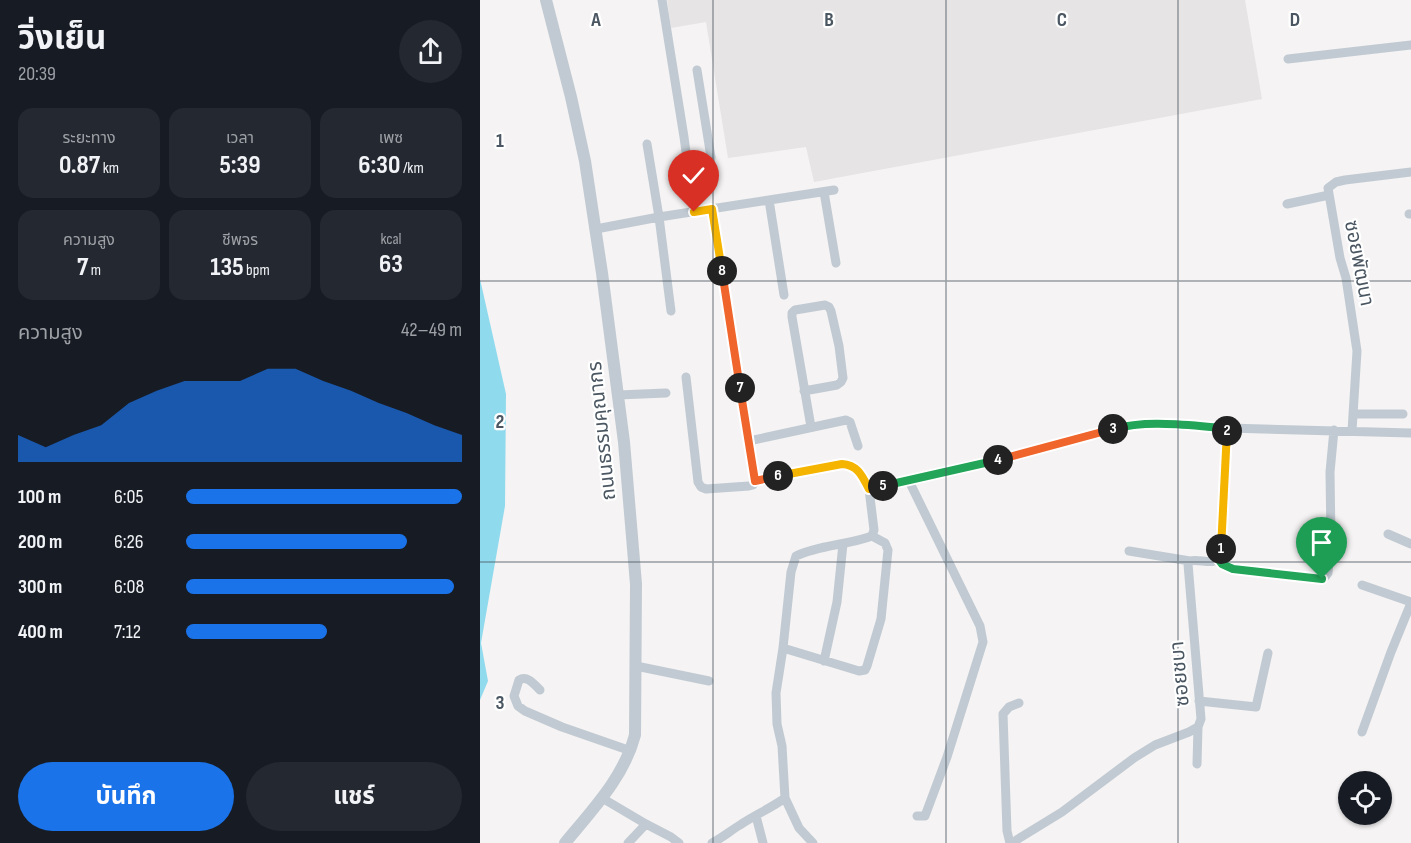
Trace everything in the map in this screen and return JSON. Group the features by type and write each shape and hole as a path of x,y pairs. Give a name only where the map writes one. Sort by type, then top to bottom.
{"street":[{"name":"ถนนธรรมคุณากร","path":"546,0 572,97 596,229 624,442 636,584 635,735 631,751 622,770 602,798 565,843"},
{"path":"662,0 694,212"},
{"path":"1288,59 1411,45"},
{"path":"688,167 707,165 711,157 697,70"},
{"path":"647,144 671,311"},
{"path":"1287,204 1329,195 1328,188 1336,182 1411,172"},
{"path":"596,229 829,191 836,263"},
{"name":"ซอยพัฒนา","path":"1329,195 1340,258 1346,278 1357,351 1352,431"},
{"path":"769,200 784,295"},
{"path":"712,209 755,481"},
{"path":"804,391 837,385 843,378 831,311 825,305 795,310 792,313 804,391 811,427"},
{"path":"686,376 698,483 701,487 706,489 749,486 755,481 798,471 849,464 861,474 869,489 874,530 872,537"},
{"path":"618,394 666,393"},
{"path":"1353,414 1403,414"},
{"path":"749,441 846,420 850,422 858,446"},
{"path":"869,489 909,482 1021,455 1129,425 1152,423 1228,428 1411,433"},
{"path":"1219,560 1228,428"},
{"path":"1219,560 1233,569 1317,579 1326,576 1330,540 1330,472 1334,430"},
{"path":"909,482 980,626 983,642 947,757 925,816 917,816"},
{"path":"1388,534 1411,544"},
{"path":"783,648 859,671 865,670 881,620 888,550 885,543 872,537 805,552 796,556 791,572 776,693 777,724 782,746 785,798 799,828 813,843"},
{"path":"824,661 837,602 843,544"},
{"path":"1130,550 1190,561 1215,562 1219,560"},
{"name":"ซอยชบา","path":"1012,843 1062,812 1134,758 1155,745 1198,727 1201,719 1188,568 1190,561"},
{"path":"1362,585 1411,603 1362,732"},
{"path":"1199,701 1256,707 1268,653"},
{"path":"636,666 709,681"},
{"path":"540,690 527,679 519,680 514,696 518,706 562,727 631,751"},
{"path":"1012,843 1007,831 1003,714 1009,707 1019,703"},
{"path":"1197,764 1198,727"},
{"path":"602,798 679,843"},
{"path":"712,843 785,798"},
{"path":"756,816 763,843"},
{"path":"628,843 646,824"}],"shaded area":[{"path":"667,0 1245,0 1262,99 814,182 806,147 728,158 706,22 671,28"}],"water":[{"path":"480,279 506,394 505,506 481,643 488,681 480,700"}],"route":[{"path":"694,212 712,209 755,481 798,471 849,464 861,474 869,489 909,482 1021,455 1129,425 1152,423 1228,428 1219,560 1233,569 1322,579"}]}
